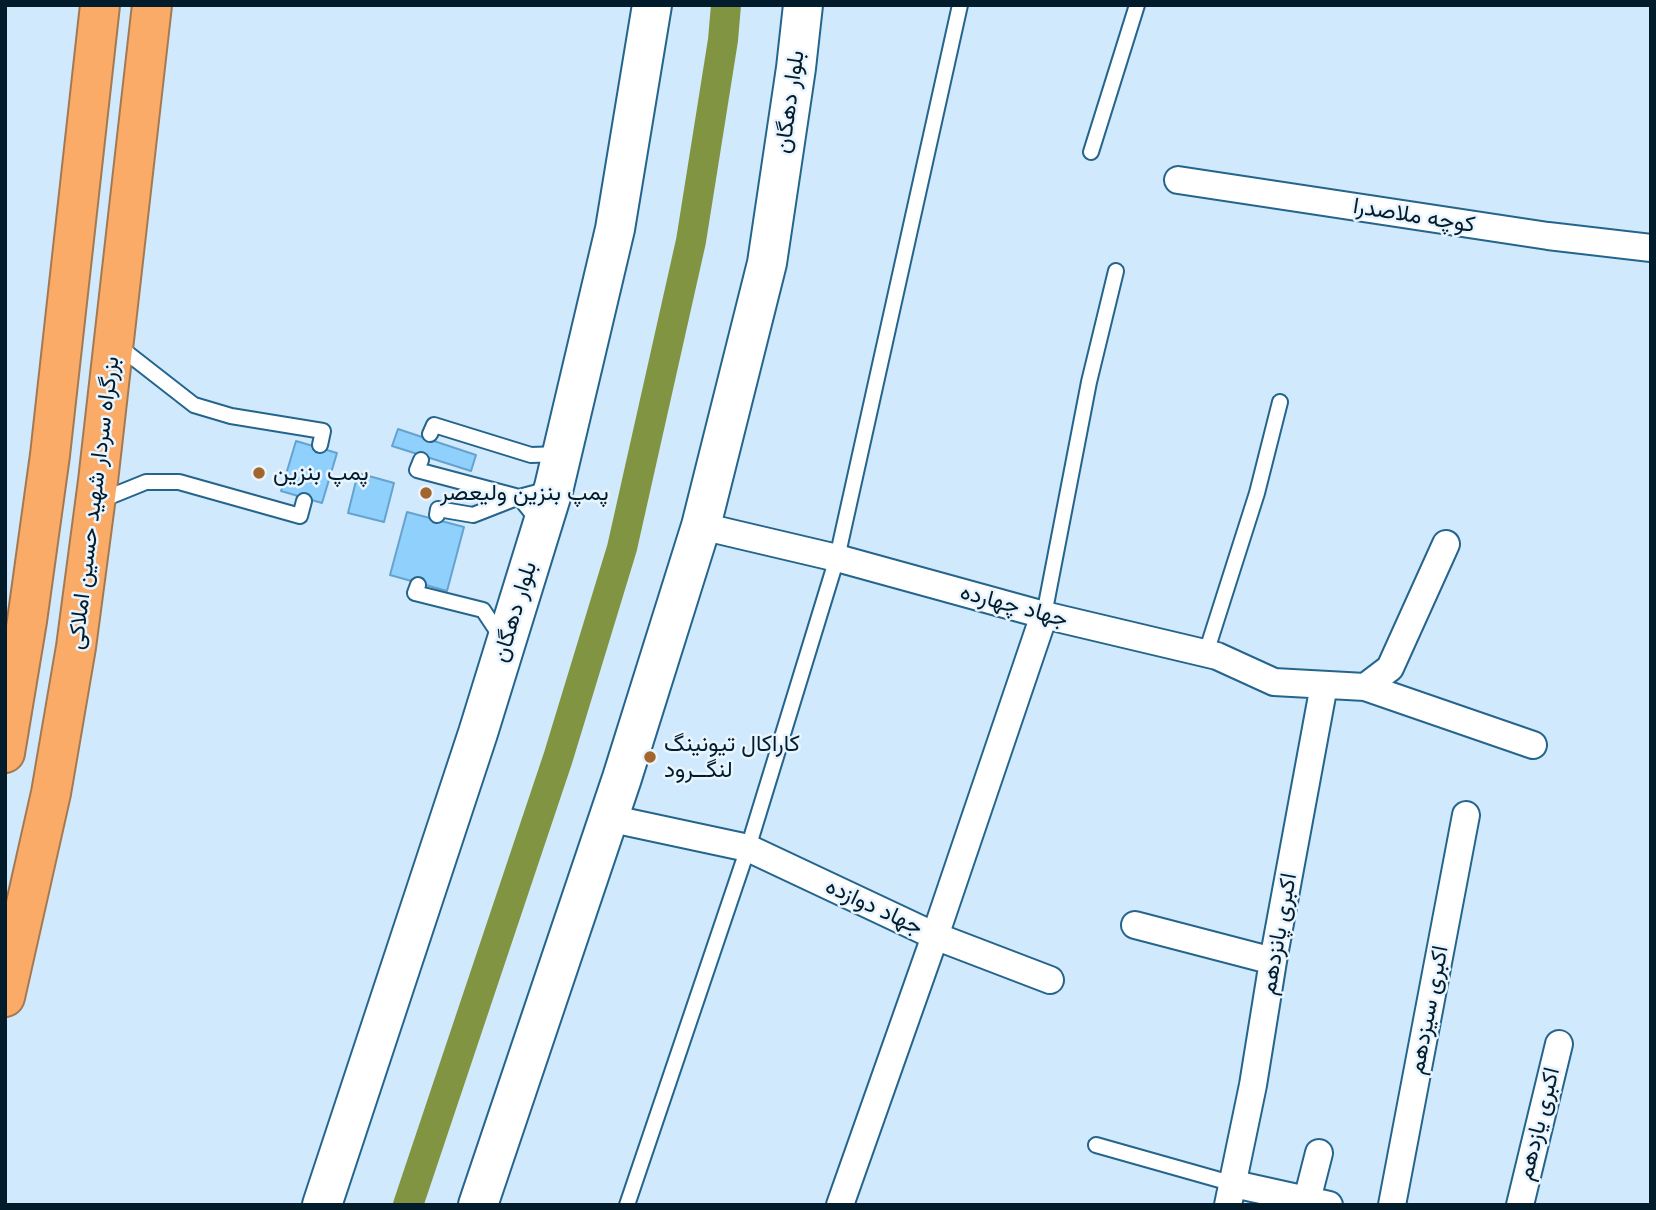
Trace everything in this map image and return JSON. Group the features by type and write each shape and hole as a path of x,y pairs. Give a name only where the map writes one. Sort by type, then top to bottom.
{"highway":[{"path":"5,753 50,455 100,5"},
{"name":"بزرگراه سردار شهید حسین املاکی","path":"5,997 51,793 76,647 152,5"}],"main road":[{"name":"بلوار دهگان","path":"322,1205 506,644 544,491 615,229 652,5"},
{"name":"بلوار دهگان","path":"478,1205 608,818 701,526 766,263 803,5"}],"street":[{"name":"کوچه ملاصدرا","path":"1178,180 1548,236 1651,248"},
{"name":"جهاد چهارده","path":"701,526 837,558 1044,615 1206,653 1274,682 1365,687 1533,745"},
{"path":"1365,687 1390,668 1446,544"},
{"name":"جهاد دوازده","path":"608,818 748,848 935,936 1044,615"},
{"name":"اکبری پانزدهم","path":"1231,1194 1254,1085 1273,961 1324,685"},
{"name":"اکبری سیزدهم","path":"1392,1205 1466,815"},
{"path":"1135,925 1273,961"},
{"path":"840,1205 935,936 1050,980"},
{"name":"اکبری یازدهم","path":"1520,1205 1559,1044"},
{"path":"1231,1194 1318,1202 1319,1153"}],"lane":[{"path":"627,1205 748,848 837,558 961,5"},
{"path":"1091,152 1137,5"},
{"path":"1044,615 1089,382 1116,271"},
{"path":"114,343 194,405 231,416 323,431 320,444"},
{"path":"1206,653 1256,493 1280,402"},
{"path":"430,434 434,425 531,455 544,491"},
{"path":"421,460 417,470 544,491"},
{"path":"95,503 146,482 179,482 300,516 304,501"},
{"path":"436,515 438,509 474,515 544,491"},
{"path":"418,585 415,593 483,610 506,644"},
{"path":"1096,1145 1231,1194"}],"building":[{"path":"398,429 476,455 471,471 392,446"},
{"path":"296,441 337,453 322,503 281,491"},
{"path":"358,473 394,483 384,522 348,513"},
{"path":"407,512 464,527 447,591 390,575"}],"waterway":[{"path":"408,1205 558,758 622,548 691,241 723,40 726,5"}],"place":[{"name":"پمپ بنزین","path":"259,473"},
{"name":"پمپ بنزین ولیعصر","path":"426,493"},
{"name":"کاراکال تیونینگ لنگــرود","path":"650,757"}]}
